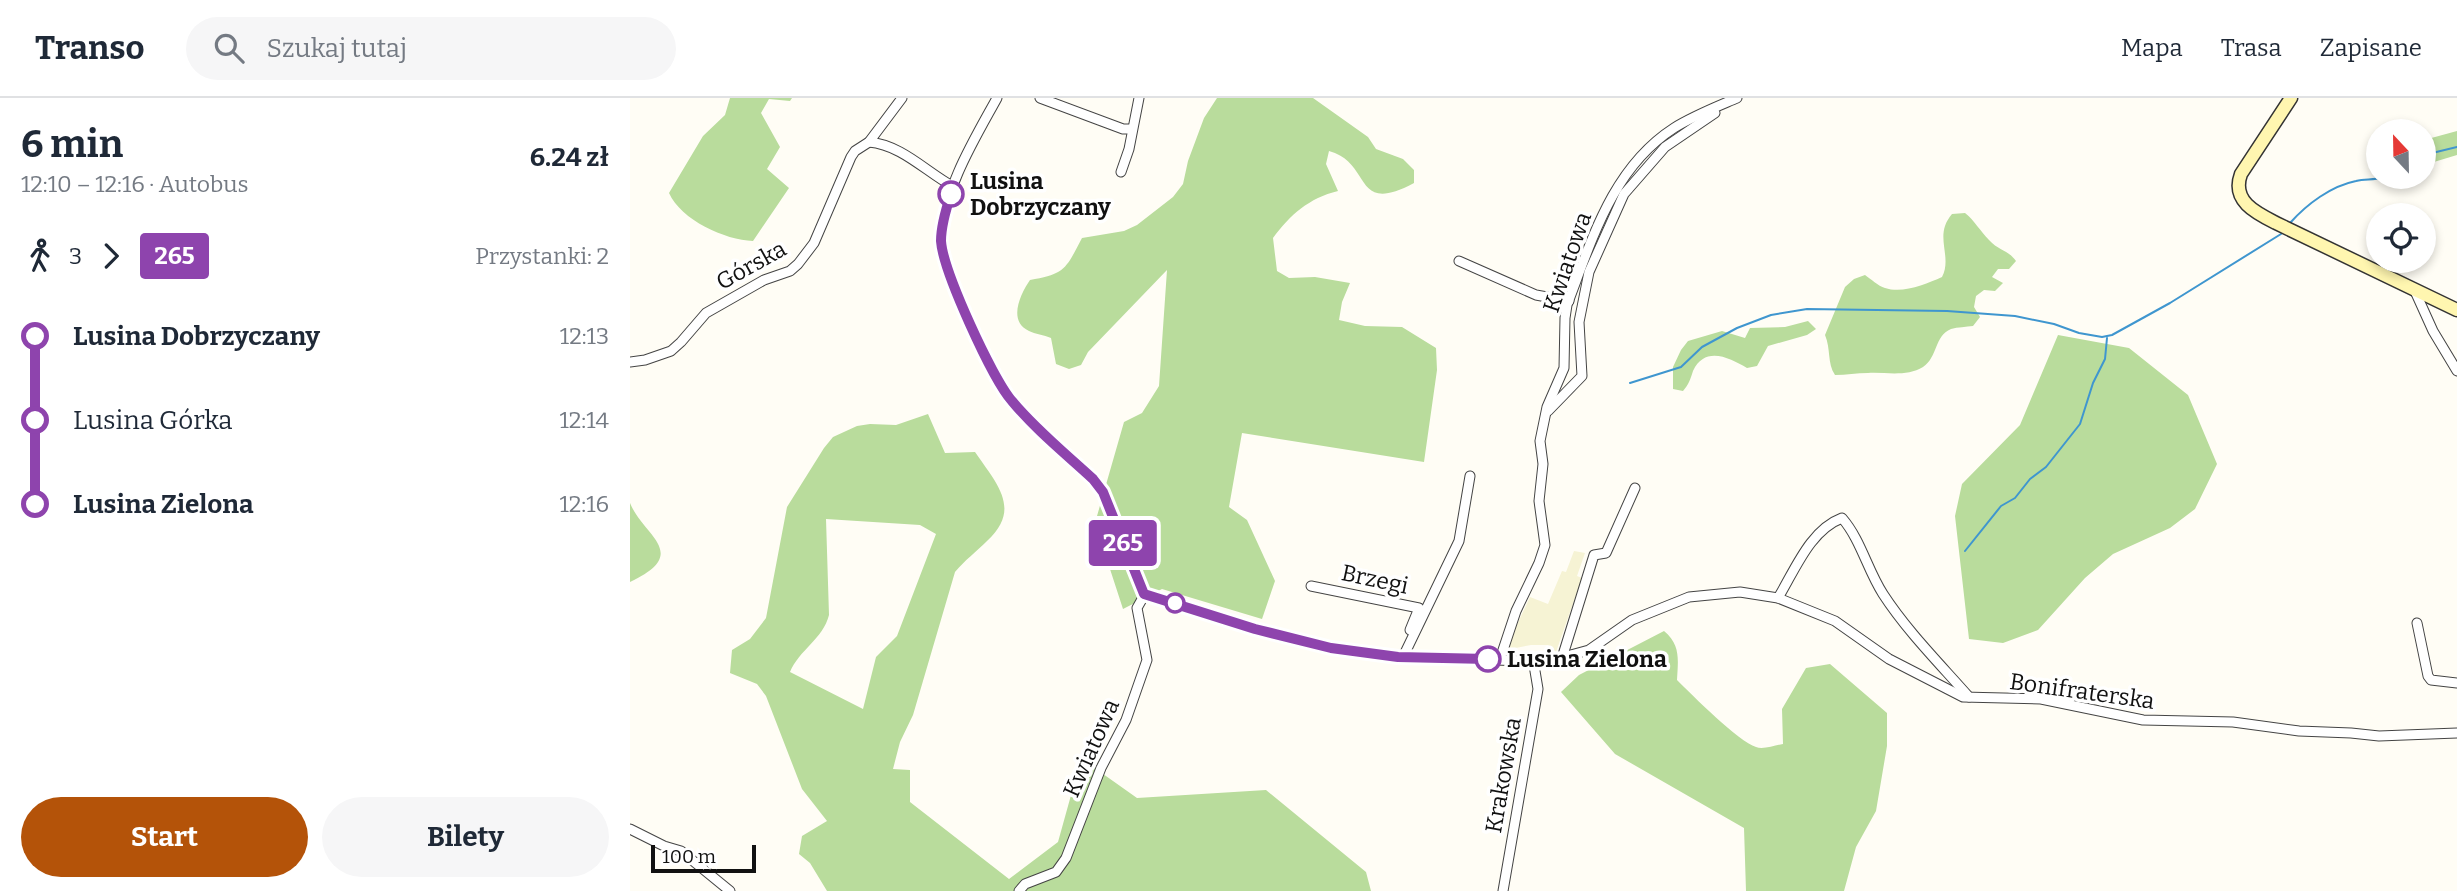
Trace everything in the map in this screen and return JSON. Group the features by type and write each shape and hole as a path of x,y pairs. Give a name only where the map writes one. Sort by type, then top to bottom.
{"street":[{"name":"Górska","path":"630,362 671,351 706,313 764,281 790,271 798,264 814,243 851,157 869,142 902,98"},
{"path":"997,98 978,133 944,215 941,238 947,269 970,323 1010,399 1093,479 1103,492 1144,594 1255,629 1331,648 1400,657 1527,661 1534,665"},
{"path":"1040,98 1132,129"},
{"path":"1121,172 1129,149 1139,98"},
{"name":"Kwiatowa","path":"1500,659 1516,611 1545,545 1539,501 1543,464 1541,440 1546,412 1564,368 1565,318 1569,301 1605,211 1623,176 1658,139 1676,126 1737,98"},
{"path":"1546,412 1582,376 1580,322 1589,272 1624,194 1667,145 1743,98"},
{"path":"2291,98 2241,174 2238,186 2242,200 2258,214 2457,310"},
{"path":"869,142 918,162 954,187"},
{"path":"1459,261 1536,295 1569,301"},
{"path":"2414,289 2433,331 2457,371"},
{"path":"1400,657 1459,541 1470,476"},
{"path":"1562,658 1594,555 1606,553 1635,488"},
{"path":"1778,598 1812,540 1828,524 1842,518 1885,597 1969,697"},
{"name":"Brzegi","path":"1311,586 1419,608 1400,657"},
{"name":"Bonifraterska","path":"1534,665 1589,650 1632,621 1689,597 1740,592 1778,598 1835,621 1912,672 1950,692 1969,697 2041,699 2143,720 2233,722 2299,731 2379,736 2457,733"},
{"name":"Kwiatowa","path":"1019,891 1025,884 1056,872 1066,858 1101,768 1126,720 1147,660 1137,608 1144,594"},
{"path":"2417,623 2428,676 2431,680 2457,683"},
{"name":"Krakowska","path":"1503,891 1538,689 1534,665"},
{"path":"630,829 657,844 681,851 730,891"}],"shaded area":[{"path":"1574,551 1585,553 1577,576 1582,578 1556,652 1548,645 1505,650 1530,597 1548,604"}],"green space":[{"path":"730,98 792,98 790,101 769,99 761,113 780,147 767,169 789,188 753,241 730,237 705,227 683,212 669,193 703,136 725,115"},
{"path":"1217,98 1313,98 1368,137 1376,149 1403,159 1414,170 1414,183 1394,192 1381,194 1371,191 1343,157 1329,151 1326,164 1338,191 1301,208 1273,238 1277,271 1289,278 1315,277 1350,283 1342,302 1339,320 1365,326 1402,327 1436,348 1437,370 1424,462 1242,433 1229,507 1247,520 1275,581 1262,619 1162,589 1123,609 1095,523 1124,422 1142,413 1159,386 1167,270 1088,352 1081,365 1069,369 1056,364 1051,338 1031,332 1022,326 1017,314 1020,299 1030,280 1051,275 1064,268 1082,238 1124,231 1137,225 1173,197 1183,184 1188,161 1204,118"},
{"path":"2457,131 2457,155 2436,161 2436,137"},
{"path":"1965,213 1993,244 2016,261 2009,269 1998,269 1992,277 2003,283 1995,291 1984,290 1976,296 1974,307 1980,317 1973,326 1954,328 1946,332 1928,363 1917,370 1903,373 1835,375 1825,335 1845,287 1854,279 1865,275 1882,287 1892,290 1914,287 1942,277 1946,261 1944,230 1952,214"},
{"path":"1808,321 1816,329 1807,335 1768,346 1757,366 1747,368 1726,358 1711,356 1698,363 1683,391 1673,389 1673,367 1688,341 1722,331 1745,338 1750,328 1785,327"},
{"path":"2058,335 2129,348 2188,395 2217,464 2195,509 2170,528 2113,554 2085,578 2038,630 2003,643 1969,639 1955,516 1962,484 2020,425"},
{"path":"928,414 945,453 975,452 998,486 1004,507 1003,518 997,529 955,572 913,715 900,742 893,769 910,770 910,802 1009,879 1058,842 1073,788 1089,764 1137,798 1266,790 1366,872 1371,891 827,891 810,863 799,854 802,836 827,821 802,789 766,696 757,684 730,673 732,650 750,639 766,618 787,507 824,448 833,437 857,426 896,425","holes":["826,519 920,525 936,534 897,636 876,657 863,709 790,672 799,657 822,631 829,615"]},
{"path":"630,503 658,544 661,553 658,562 648,572 630,582"},
{"path":"1664,631 1676,647 1677,680 1727,728 1756,747 1783,744 1782,709 1806,668 1830,664 1887,713 1887,746 1876,811 1856,847 1844,891 1746,891 1744,828 1615,754 1561,692 1579,675"}],"waterway":[{"path":"2436,152 2457,147"},
{"path":"2290,223 2329,191 2347,183 2366,180"},
{"path":"1630,383 1681,367 1702,347 1737,328 1771,315 1807,309 1947,311 2015,316 2054,324 2079,333 2102,337 2112,335 2170,303 2281,234"},
{"path":"1965,551 2001,506 2015,498 2030,479 2046,467 2080,424 2093,383 2105,359 2107,338"}],"bus line":[{"name":"265","path":"951,194 944,215 941,238 947,269 970,323 1010,399 1093,479 1103,492 1144,594 1255,629 1331,648 1379,656 1488,659"}],"place":[{"name":"Lusina Dobrzyczany","path":"951,194"},
{"name":"Lusina Zielona","path":"1488,659"}]}
